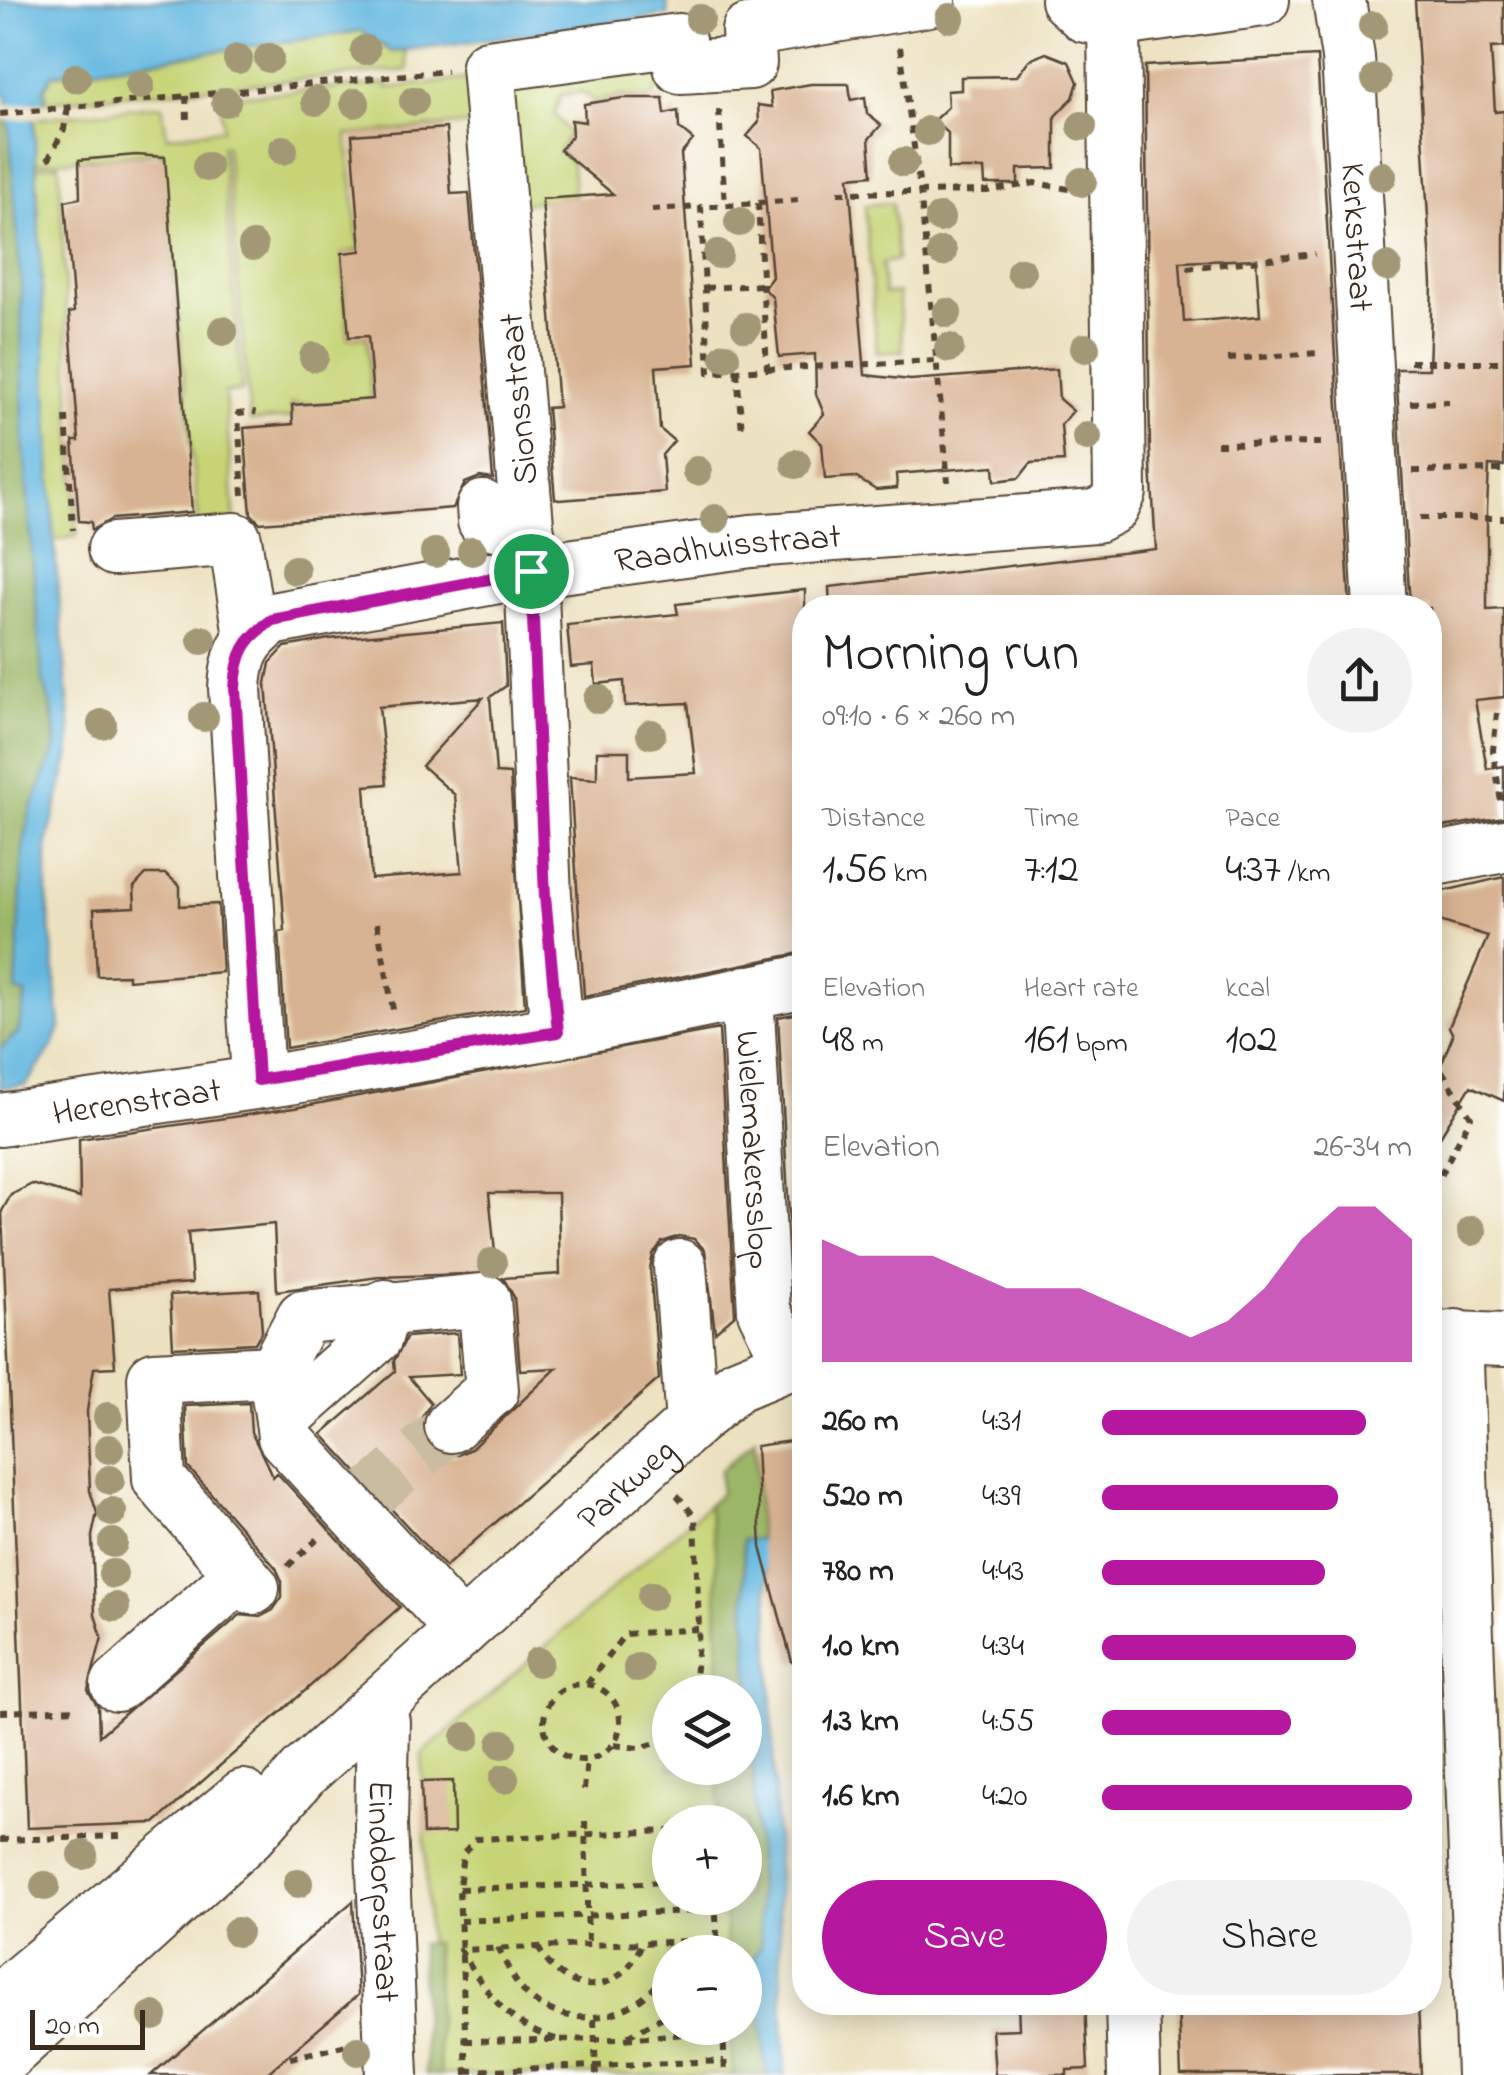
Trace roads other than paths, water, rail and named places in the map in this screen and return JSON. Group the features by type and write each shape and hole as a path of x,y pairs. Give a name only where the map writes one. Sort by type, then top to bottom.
{"street":[{"name":"Sionsstraat","path":"558,1032 545,896 530,552 488,66 679,40 680,66 750,63 748,31 929,0"},
{"path":"1067,0 1085,16 1114,21 1264,0"},
{"name":"Kerkstraat","path":"1338,0 1348,57 1370,359 1379,595"},
{"name":"Raadhuisstraat","path":"250,635 272,620 530,552 1096,516 1113,507 1120,492 1114,21"},
{"path":"483,507 484,521 530,552"},
{"path":"114,549 235,539 250,635 237,655 235,688 258,1080"},
{"path":"1442,858 1504,846"},
{"name":"Herenstraat","path":"0,1120 558,1032 792,983"},
{"name":"Wielemakersslop","path":"746,992 764,1310 792,1352"},
{"path":"680,1266 692,1423"},
{"path":"238,1571 158,1479 154,1378 278,1396 376,1338 385,1306 499,1299 492,1390 451,1426"},
{"path":"1463,1338 1483,2075"},
{"name":"Parkweg","path":"15,2035 250,1834 304,1772 692,1423 736,1385 792,1361"},
{"path":"278,1396 284,1436 355,1507 462,1630"},
{"path":"141,1620 238,1571"},
{"path":"117,1685 238,1571"},
{"name":"Einddorpstraat","path":"372,1710 384,1722 381,1826 392,2058"},
{"name":"Parkweg","path":"15,2035 198,1833 242,1797 304,1772"},
{"path":"1132,2015 1134,2075"}],"water":[{"path":"0,0 667,0 668,15 392,52 361,31 53,74 43,91 47,94 43,102 33,102 54,541 71,733 69,758 47,843 47,893 60,1027 53,1046 26,1085 0,1088 0,1049 18,1032 26,994 16,991 23,849 30,812 56,746 54,717 42,677 23,437 21,284 7,99 0,87"},
{"path":"759,1539 766,1543 785,2075 767,2075 762,2029 762,1805 755,1805 754,1785 762,1785 762,1675 749,1675 743,1540"}],"tunnel":[{"path":"359,1504 451,1426"}]}
